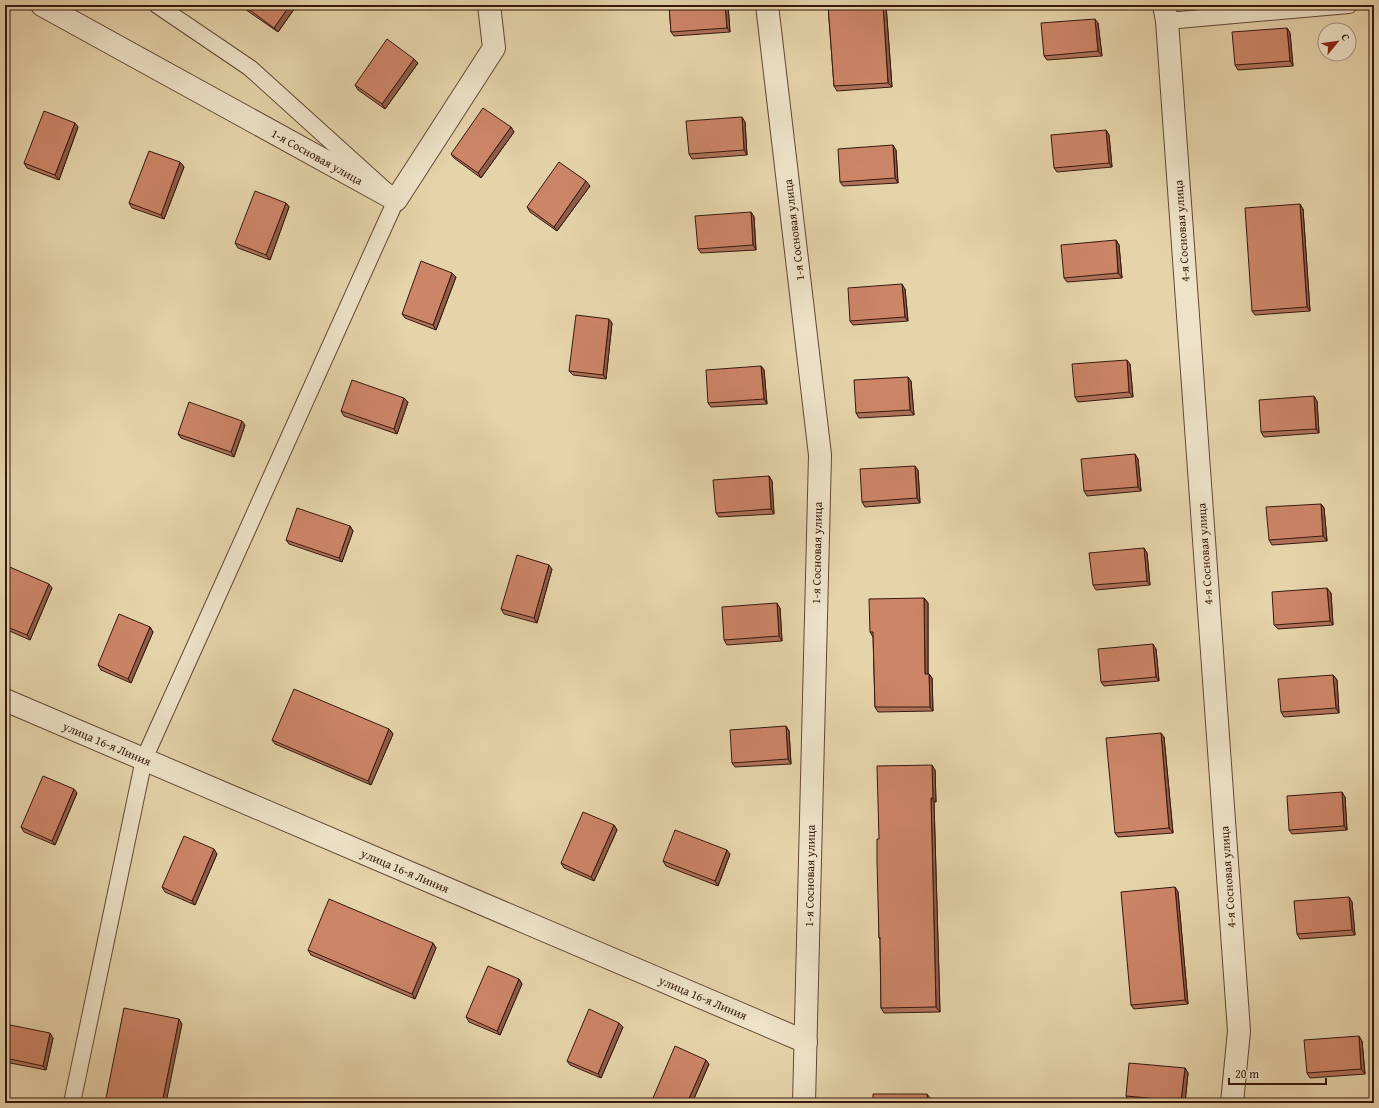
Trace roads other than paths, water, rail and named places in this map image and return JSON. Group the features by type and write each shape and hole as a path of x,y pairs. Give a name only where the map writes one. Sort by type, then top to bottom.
{"street":[{"name":"1-я Сосновая улица","path":"42,5 396,200"},
{"path":"396,200 494,48 489,5"},
{"name":"1-я Сосновая улица","path":"767,5 820,455 804,1103"},
{"name":"4-я Сосновая улица","path":"1165,13 1238,1031 1232,1103"},
{"name":"улица 16-я Линия","path":"5,700 806,1042"}],"lane":[{"path":"72,1103 144,759 396,200 250,68 157,5"},
{"path":"1165,13 1349,5"}]}
